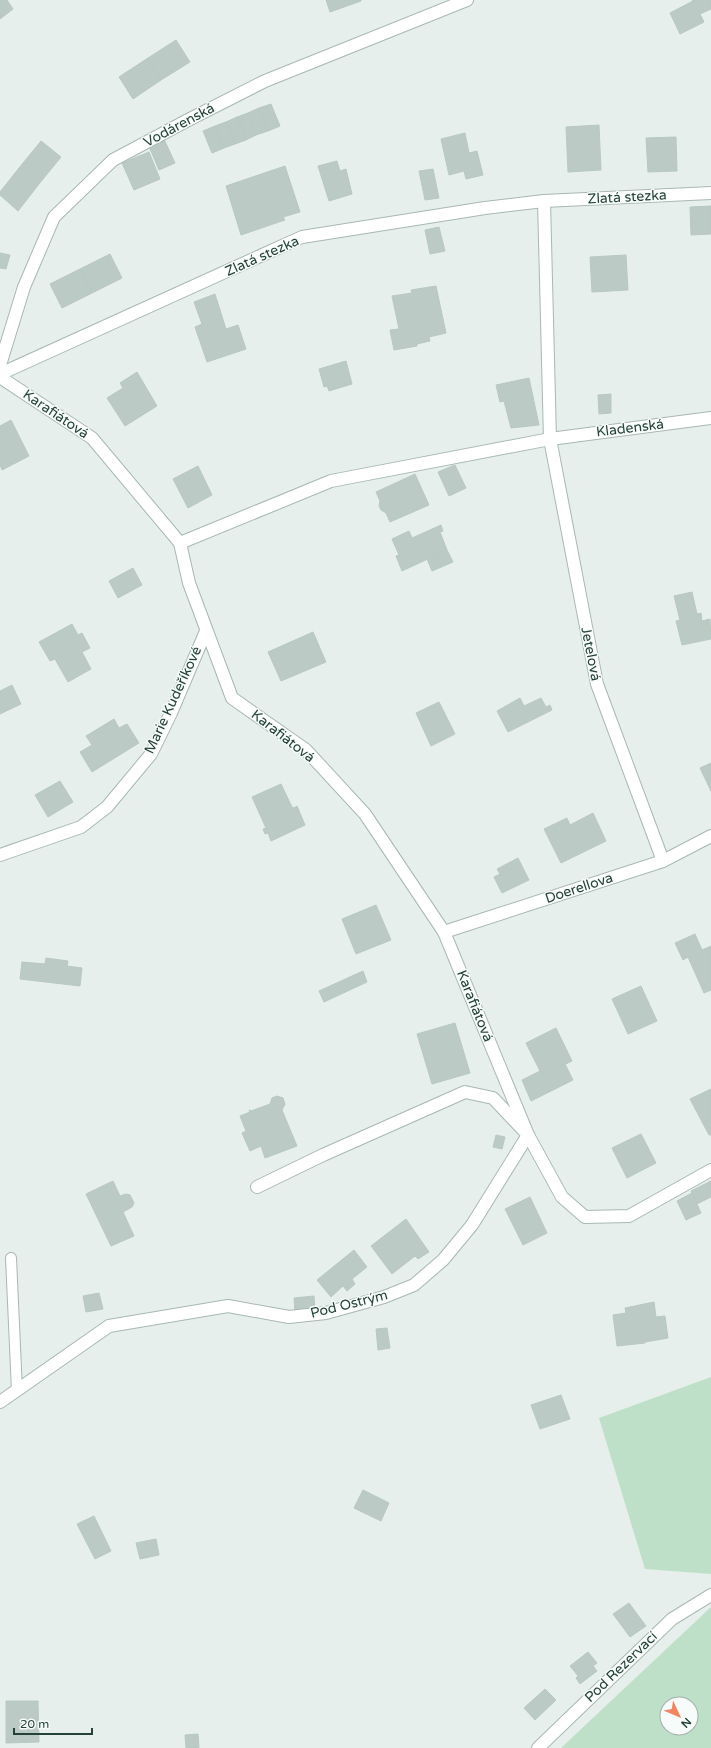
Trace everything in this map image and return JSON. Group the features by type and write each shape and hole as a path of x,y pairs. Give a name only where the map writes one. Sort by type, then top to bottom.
{"street":[{"name":"Vodárenská","path":"0,365 24,287 54,217 114,160 265,81 467,0"},
{"name":"Zlatá stezka","path":"0,374 302,237 485,208 544,201 711,193"},
{"path":"544,201 550,439"},
{"name":"Karafiátová","path":"0,377 92,438 180,543 189,583 232,698 306,750 365,814 444,932 528,1135 562,1197 585,1217 629,1216 711,1170"},
{"name":"Kladenská","path":"180,543 332,481 550,439 711,418"},
{"name":"Jetelová","path":"550,439 597,684 663,861"},
{"name":"Marie Kudeříkové","path":"0,855 81,827 107,807 151,754 171,713 206,631"},
{"name":"Doerellova","path":"444,932 663,861 711,836"},
{"name":"Karafiátová","path":"257,1187 323,1155 465,1092 493,1098 528,1135"},
{"name":"Pod Ostrým","path":"0,1402 109,1326 228,1306 289,1317 326,1313 384,1297 414,1285 443,1260 472,1224 528,1135"},
{"name":"Pod Rezervací","path":"538,1748 672,1619 711,1595"}],"lane":[{"path":"10,1258 17,1390"}],"green space":[{"path":"711,1377 711,1574 645,1569 599,1418"},
{"path":"711,1607 711,1748 561,1748"}],"building":[{"path":"0,0 7,0 13,9 0,19"},
{"path":"326,0 361,0 361,1 330,12"},
{"path":"692,0 711,0 711,9 700,14 704,22 680,34 670,13 693,1"},
{"path":"176,40 190,62 161,80 148,58"},
{"path":"148,58 161,80 133,99 119,77"},
{"path":"271,104 280,126 268,131 259,108"},
{"path":"259,108 268,131 256,135 248,113"},
{"path":"248,113 256,135 246,140 237,117"},
{"path":"237,117 246,140 235,144 226,122"},
{"path":"226,122 235,144 224,148 215,126"},
{"path":"599,125 601,170 568,172 566,127"},
{"path":"215,126 224,148 212,153 203,131"},
{"path":"465,133 469,153 477,151 483,175 466,179 464,171 449,175 441,139"},
{"path":"163,137 175,163 159,170 148,144"},
{"path":"676,137 677,171 648,172 646,138"},
{"path":"41,141 61,157 39,184 19,168"},
{"path":"149,152 160,179 134,190 122,163"},
{"path":"337,161 340,171 346,169 352,194 329,201 318,166"},
{"path":"285,166 300,212 283,217 285,220 241,235 226,186"},
{"path":"19,168 39,184 18,211 0,195 0,192"},
{"path":"433,169 439,198 425,200 419,171"},
{"path":"711,206 711,234 691,235 690,207"},
{"path":"439,227 445,251 430,254 425,230"},
{"path":"0,253 10,255 6,269 0,268"},
{"path":"110,254 122,278 92,293 80,269"},
{"path":"626,255 628,290 592,292 590,257"},
{"path":"80,269 92,293 62,308 50,284"},
{"path":"436,286 446,333 429,337 430,341 417,344 417,346 394,350 390,330 399,329 392,296 412,293 411,290"},
{"path":"215,294 226,329 238,325 246,349 207,362 195,327 202,324 194,302"},
{"path":"346,361 352,384 329,391 327,386 324,387 319,369"},
{"path":"137,372 157,406 125,426 107,398 123,388 120,383"},
{"path":"529,378 539,425 511,428 504,401 500,402 496,385"},
{"path":"611,394 611,413 599,414 598,395"},
{"path":"11,420 29,456 2,470 0,465 0,426"},
{"path":"455,465 466,488 449,496 438,472"},
{"path":"198,466 212,495 188,508 173,479"},
{"path":"415,474 429,505 390,522 386,513 381,510 379,506 380,501 376,492"},
{"path":"441,525 443,531 440,532 447,550 402,571 396,556 399,555 392,539 409,531 412,538"},
{"path":"447,550 453,562 432,571 427,559"},
{"path":"133,568 142,585 118,598 109,581"},
{"path":"692,592 697,614 701,613 702,621 710,619 711,639 682,645 676,621 680,620 674,596"},
{"path":"72,624 78,635 82,633 90,648 82,652 91,669 68,682 55,659 50,661 39,642"},
{"path":"313,632 326,662 281,681 268,652"},
{"path":"12,685 21,704 0,714 0,691"},
{"path":"520,698 524,706 541,698 546,707 550,705 552,710 508,732 497,711"},
{"path":"439,702 455,734 431,746 416,713"},
{"path":"114,719 119,728 127,724 139,743 92,772 80,752 92,745 86,736"},
{"path":"711,763 711,791 700,768"},
{"path":"60,781 73,802 48,817 35,795"},
{"path":"281,784 292,807 294,808 297,806 305,825 271,841 268,833 265,834 263,829 266,828 252,797"},
{"path":"593,813 606,841 561,863 544,829 567,818 570,825"},
{"path":"518,858 529,880 502,893 494,877 500,874 497,869"},
{"path":"376,905 391,940 356,954 342,919"},
{"path":"695,934 702,950 711,946 711,990 704,993 688,957 683,960 675,943"},
{"path":"46,958 68,961 67,966 82,968 80,986 20,979 22,962 45,964"},
{"path":"363,971 367,982 324,1002 319,991"},
{"path":"641,986 657,1021 628,1034 612,999"},
{"path":"455,1023 470,1073 432,1084 417,1034"},
{"path":"556,1028 572,1061 542,1075 526,1043"},
{"path":"565,1064 573,1080 531,1101 522,1080 540,1071 542,1075"},
{"path":"711,1089 711,1135 709,1135 690,1099"},
{"path":"277,1096 283,1098 285,1104 282,1110 297,1146 265,1158 261,1146 250,1151 242,1133 246,1131 240,1116 250,1112 249,1110 251,1111 270,1104 272,1098"},
{"path":"641,1134 656,1163 627,1178 612,1148"},
{"path":"496,1135 505,1137 502,1149 493,1147"},
{"path":"113,1181 120,1196 126,1194 130,1195 134,1203 132,1207 123,1212 134,1236 111,1246 86,1194"},
{"path":"711,1181 711,1197 697,1204 691,1191"},
{"path":"692,1193 701,1213 686,1220 677,1201"},
{"path":"530,1197 547,1233 523,1245 505,1209"},
{"path":"406,1219 429,1252 418,1259 415,1256 392,1274 371,1246"},
{"path":"354,1250 367,1267 352,1279 355,1284 347,1291 343,1286 331,1297 317,1280"},
{"path":"99,1293 103,1309 86,1312 83,1296"},
{"path":"314,1296 315,1312 295,1313 294,1298"},
{"path":"654,1302 656,1317 665,1316 668,1338 645,1343 617,1346 613,1315 626,1313 625,1308"},
{"path":"387,1328 390,1348 378,1350 376,1329"},
{"path":"561,1395 570,1419 540,1429 531,1405"},
{"path":"363,1490 389,1503 381,1521 354,1508"},
{"path":"94,1516 111,1551 95,1559 77,1524"},
{"path":"156,1539 159,1555 140,1559 136,1543"},
{"path":"629,1603 646,1626 630,1637 613,1614"},
{"path":"588,1652 597,1663 593,1666 597,1671 580,1684 576,1678 578,1676 570,1666"},
{"path":"545,1689 556,1700 535,1720 524,1708"},
{"path":"6,1701 38,1701 39,1742 6,1743"},
{"path":"198,1734 199,1748 186,1748 185,1735"}]}
